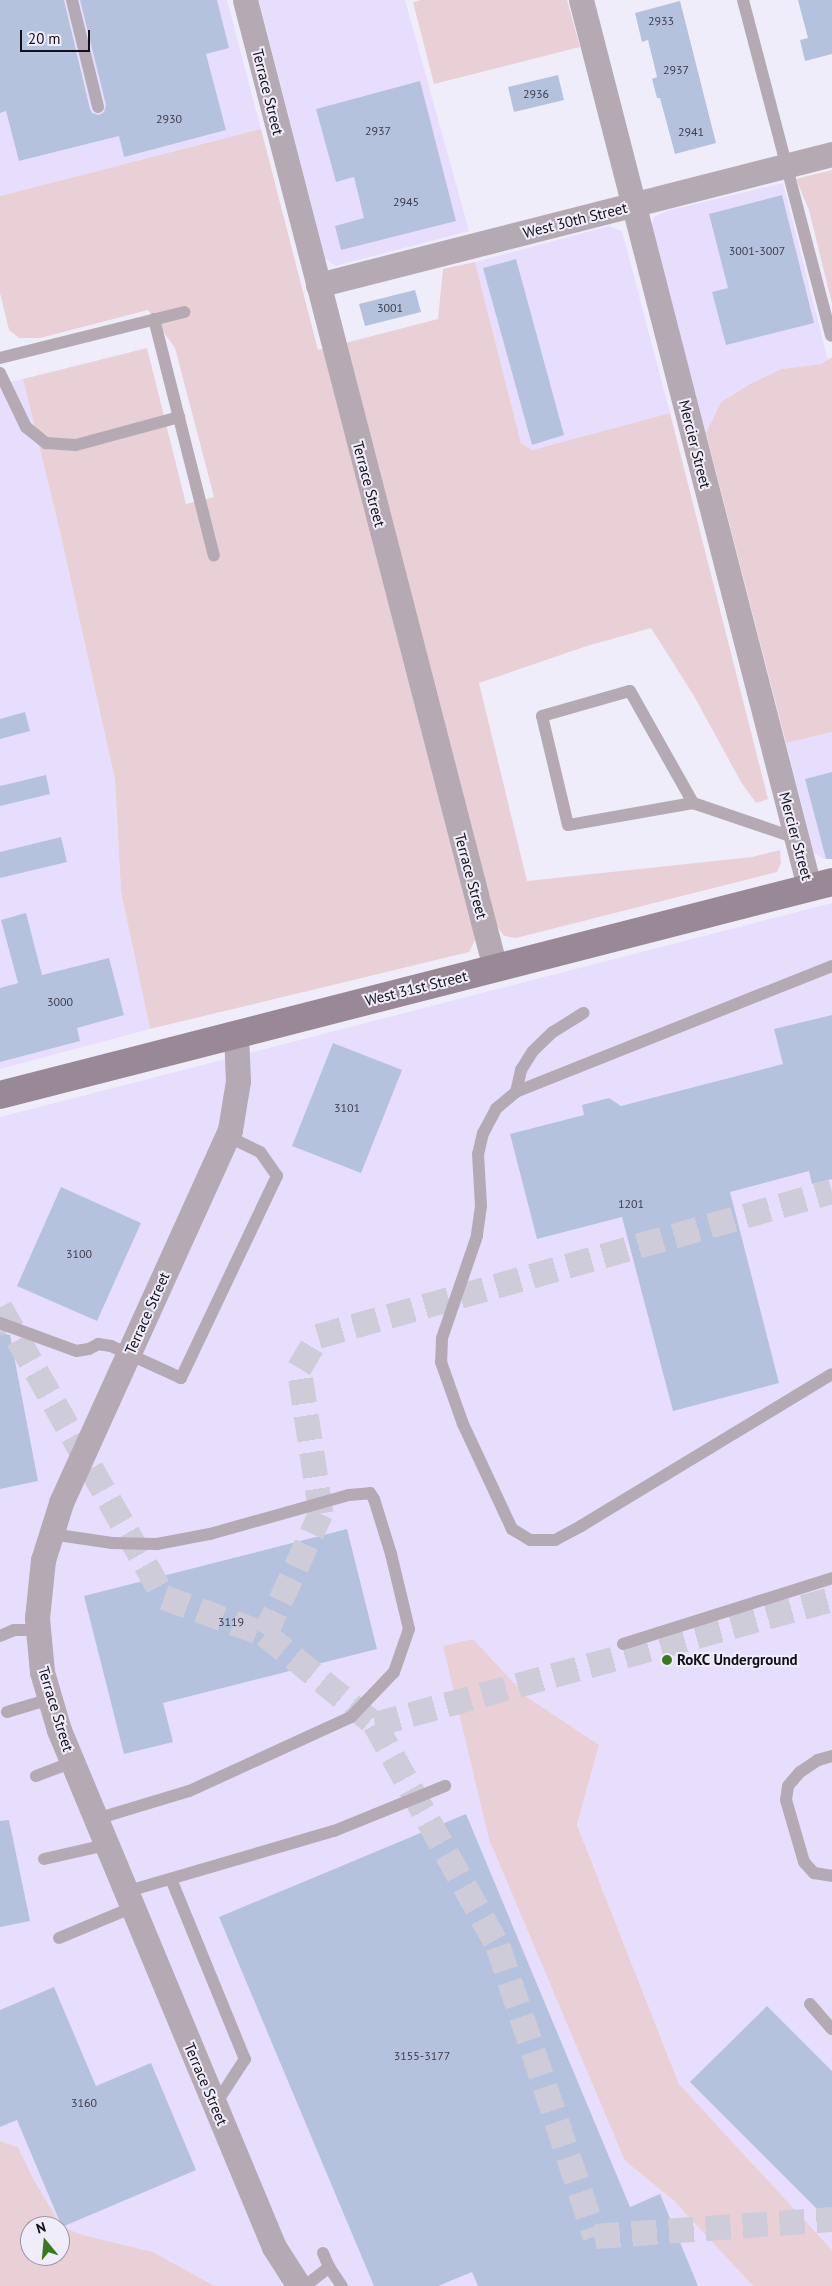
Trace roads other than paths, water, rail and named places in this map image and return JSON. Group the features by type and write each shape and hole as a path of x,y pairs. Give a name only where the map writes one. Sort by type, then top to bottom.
{"main road":[{"name":"West 31st Street","path":"0,1095 821,884"}],"street":[{"name":"Terrace Street","path":"245,0 495,968"},
{"name":"Mercier Street","path":"580,0 796,838 821,884"},
{"name":"West 30th Street","path":"318,285 832,154"},
{"name":"Terrace Street","path":"236,1034 238,1081 227,1136 60,1503 43,1560 37,1618 42,1672 59,1730 128,1900 274,2247 299,2286"}],"lane":[{"path":"72,0 98,107"},
{"path":"743,0 831,336"},
{"path":"0,358 184,312"},
{"path":"154,319 214,556"},
{"path":"0,373 26,427 46,443 76,445 179,417"},
{"path":"693,803 630,691 542,716 568,825 693,803 796,838"},
{"path":"832,966 516,1092 496,1109 483,1133 478,1154 481,1206 477,1236 442,1338 441,1362 462,1424 512,1529 530,1540 555,1540 832,1374"},
{"path":"516,1092 521,1070 532,1051 553,1032 583,1013"},
{"path":"0,1323 76,1351 89,1349 98,1344 111,1346 181,1378 277,1176 260,1152 227,1136"},
{"path":"51,1534 112,1543 157,1544 210,1534 355,1494 370,1493 374,1500 391,1554 409,1629 394,1672 350,1717 189,1791 96,1819"},
{"path":"623,1644 832,1578"},
{"path":"0,1636 14,1630 38,1630"},
{"path":"7,1712 50,1699"},
{"path":"832,1756 818,1760 800,1772 788,1786 786,1800 804,1862 814,1874 832,1876"},
{"path":"36,1776 72,1762"},
{"path":"59,1938 171,1878 334,1831 445,1786"},
{"path":"44,1859 106,1845"},
{"path":"171,1878 246,2059 215,2105"},
{"path":"810,2004 832,2029"},
{"path":"324,2253 342,2286"},
{"path":"305,2286 330,2267"}],"tunnel":[{"path":"265,1634 321,1513 299,1368 318,1336 832,1191"},
{"path":"0,1307 164,1597 265,1634 375,1724 498,1946 595,2236 832,2219"},
{"path":"375,1724 832,1599"}],"place":[{"name":"RoKC Underground","path":"667,1660"}]}
